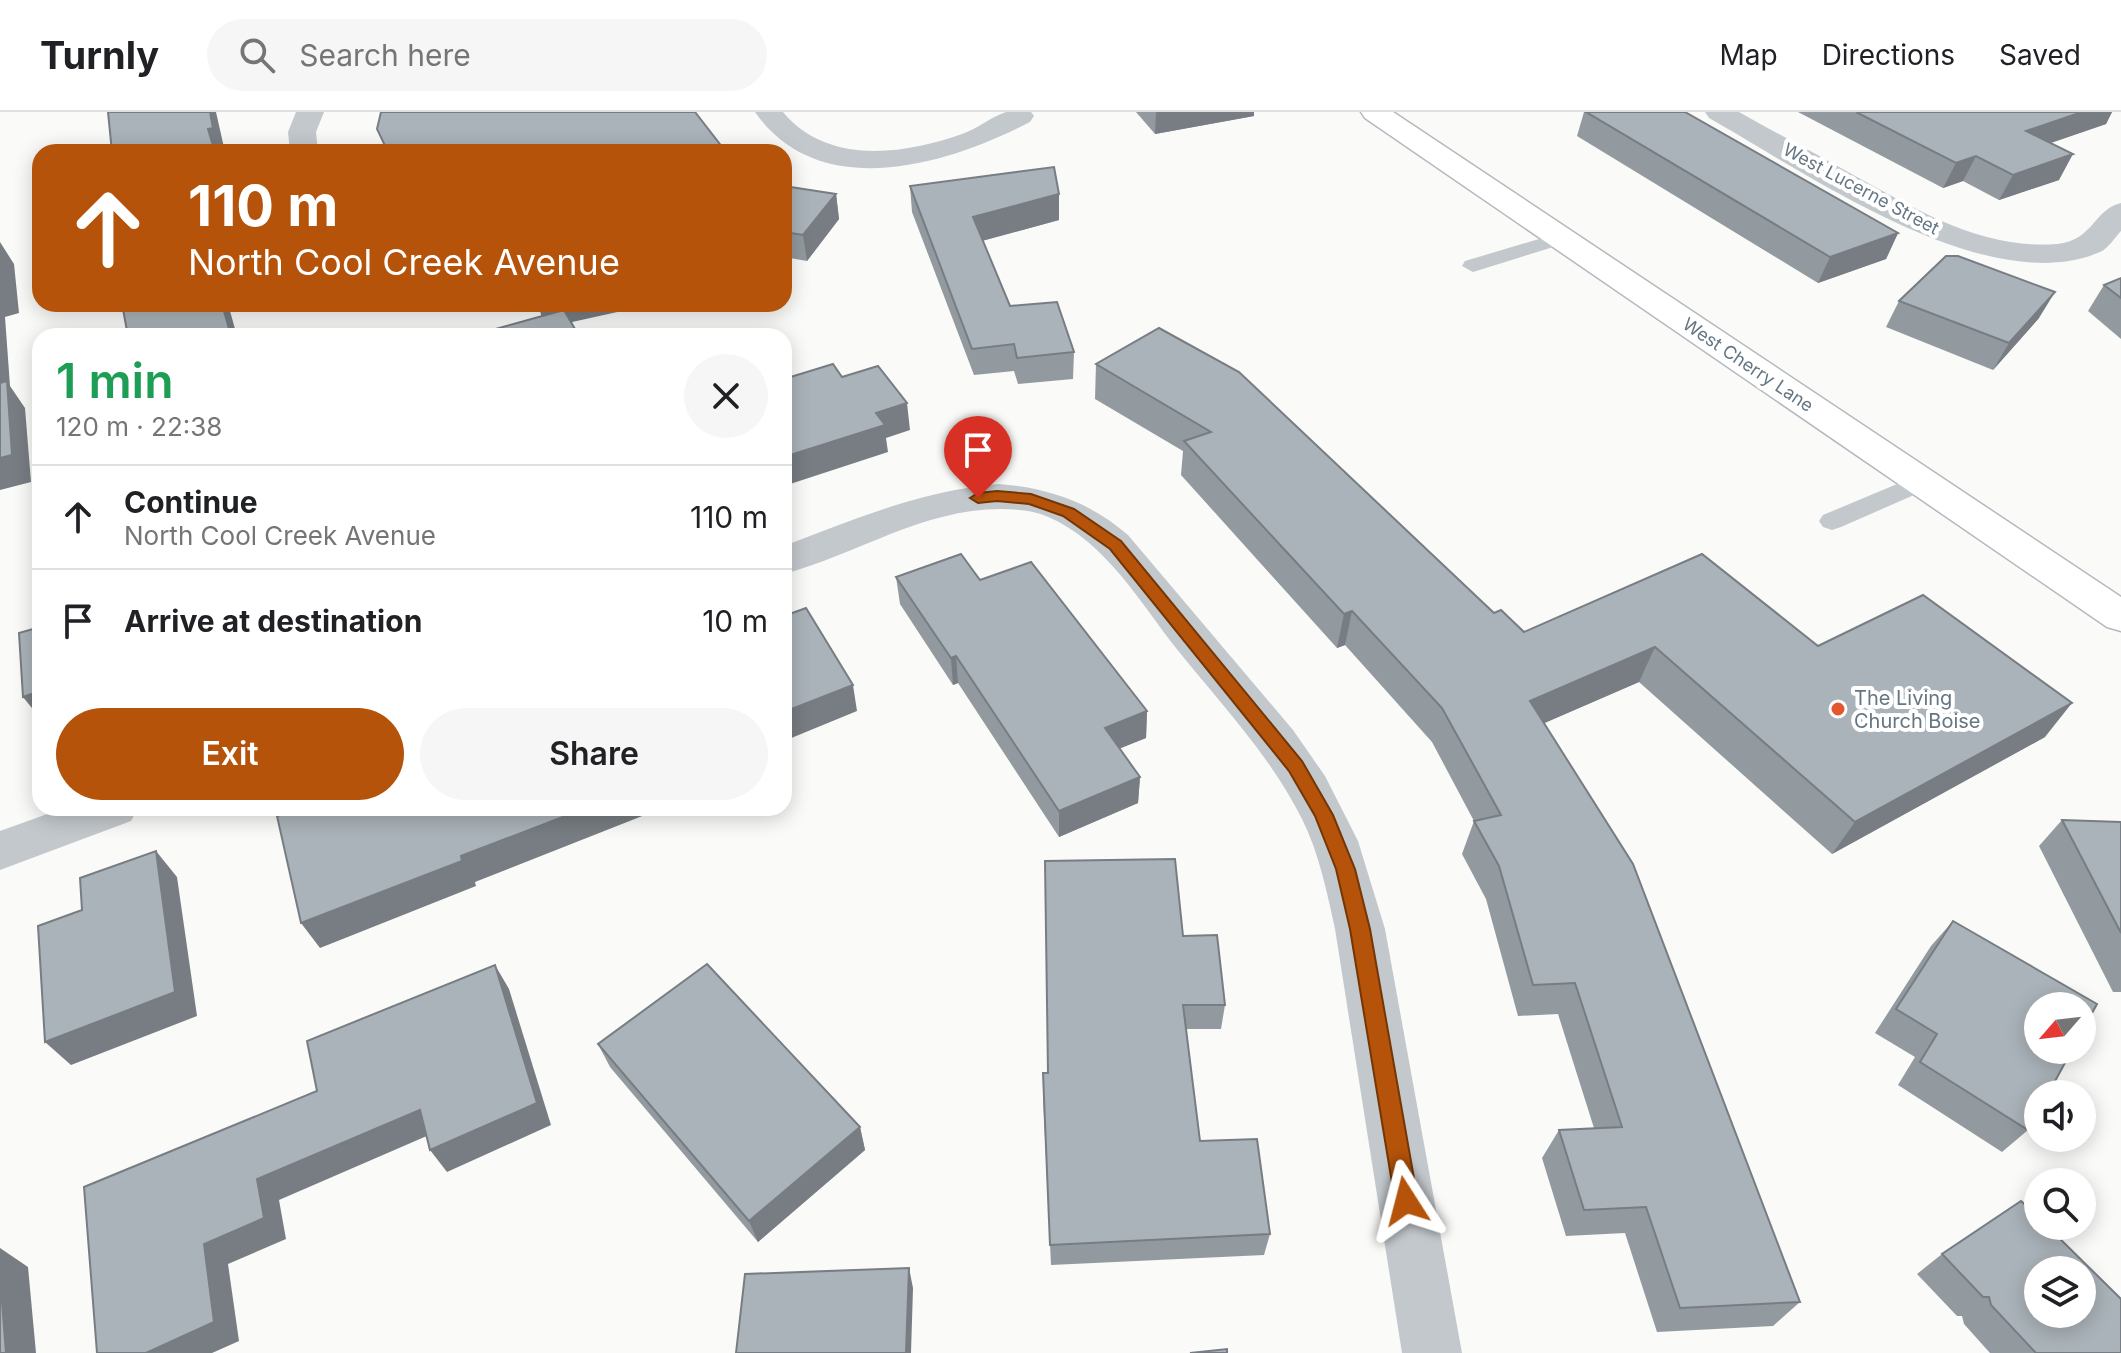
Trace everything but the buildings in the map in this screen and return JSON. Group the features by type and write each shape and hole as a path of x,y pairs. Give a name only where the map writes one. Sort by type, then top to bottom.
{"main road":[{"name":"West Cherry Lane","path":"1375,112 2121,617"}],"street":[{"path":"303,144 302,132 310,112"},
{"path":"769,112 789,136 813,150 850,159 892,159 971,141 1020,116"},
{"name":"West Lucerne Street","path":"1719,112 1919,223 1961,240 2010,251 2057,253 2092,245 2121,212"},
{"path":"792,558 958,500 997,496 1031,499 1068,512 1115,545 1295,766 1324,815 1346,869 1360,929 1432,1353"},
{"path":"0,851 94,816"}],"lane":[{"path":"1473,266 1559,239"},
{"path":"1832,521 1921,482"}],"place":[{"name":"The Living Church Boise","path":"1838,709"}],"route":[{"path":"978,498 1031,499 1068,512 1115,545 1295,766 1324,815 1346,869 1360,929 1406,1201"}]}
